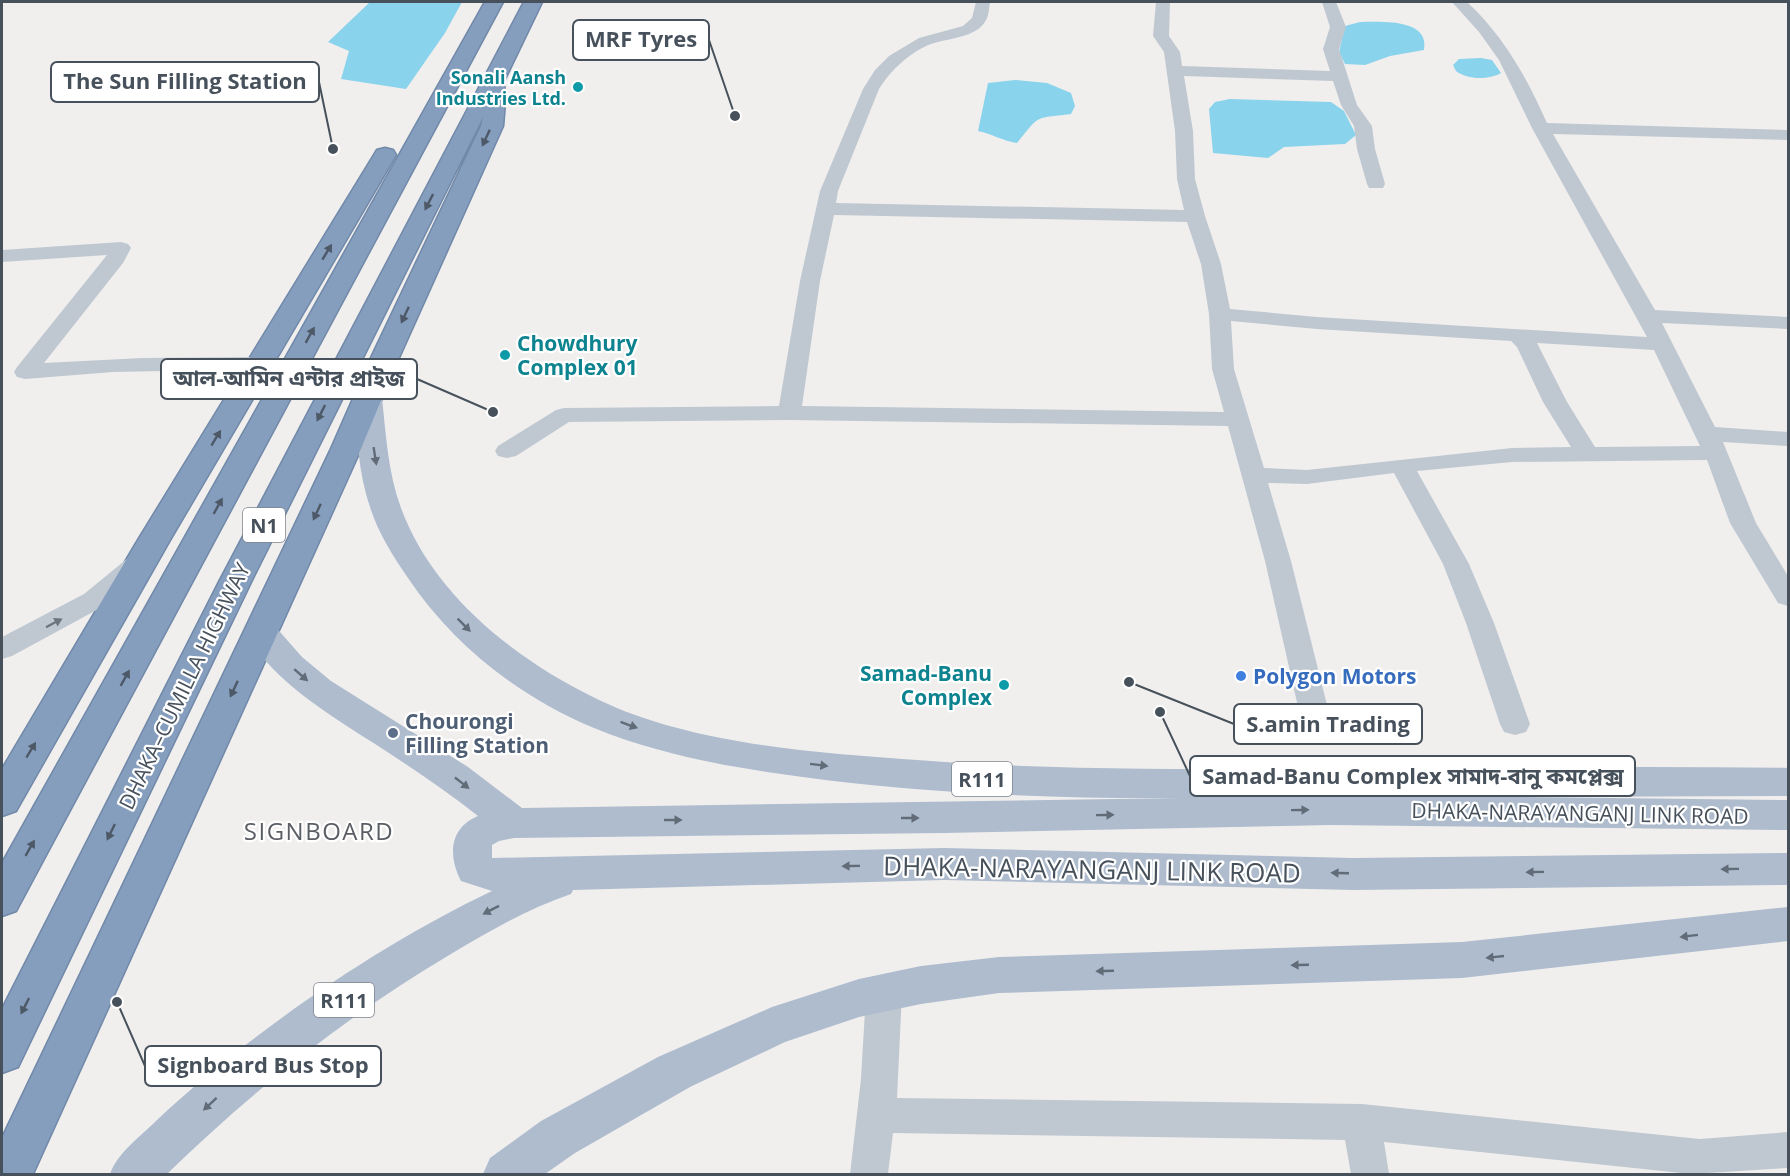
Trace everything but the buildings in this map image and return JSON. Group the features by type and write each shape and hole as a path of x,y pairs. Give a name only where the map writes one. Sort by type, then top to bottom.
{"highway":[{"name":"N1","path":"2,899 494,2"},
{"name":"DHAKA–CUMILLA HIGHWAY","path":"2,1053 235,582 471,119 494,81 534,2"},
{"path":"9,1174 261,632 492,126 495,102 494,81"},
{"path":"2,801 143,559 386,153 447,86"}],"main road":[{"name":"R111","path":"368,398 378,481 392,525 428,586 465,626 501,658 534,681 586,710 653,734 715,749 799,763 872,772 1005,780 1104,784 1788,782"},
{"path":"261,632 290,666 318,690 455,777 514,823"},
{"name":"DHAKA-NARAYANGANJ LINK ROAD","path":"1788,815 1330,810 956,818 615,820 514,823 481,831 473,841 470,855 475,870 496,876 944,864 1353,874 1788,869"},
{"name":"R111","path":"134,1174 222,1093 312,1023 397,963 483,914 536,888 584,873"},
{"path":"507,1174 558,1137 674,1072 772,1028 858,998 921,985 999,975 1462,960 1788,924"}],"street":[{"path":"789,413 810,281 826,209 833,182 871,89 881,73 895,59 924,41 968,29 979,20 983,2"},
{"path":"1163,2 1161,36 1172,52 1184,131 1186,179 1195,216 1211,264 1220,314 1223,369 1278,561 1318,729"},
{"path":"1329,2 1338,27 1331,49 1349,105 1363,126 1366,149 1376,184"},
{"path":"1459,2 1487,32 1504,58 1532,107 1541,128 1648,316 1711,444 1743,523 1788,597"},
{"path":"1175,71 1341,76"},
{"path":"1541,128 1788,135"},
{"path":"826,209 1195,216"},
{"path":"2,256 121,248 113,263 25,372 57,368 173,364 260,364"},
{"path":"1220,314 1317,323 1661,344"},
{"path":"1648,316 1788,323"},
{"path":"1521,335 1521,340 1526,343 1555,402 1587,453"},
{"path":"507,451 564,415 789,413 1236,419"},
{"path":"1255,476 1307,477 1512,455 1587,453 1788,439"},
{"path":"1402,465 1456,564 1480,623 1515,724"},
{"path":"2,649 94,600 143,559"},
{"path":"869,1174 880,1079 884,993"},
{"path":"876,1114 1362,1122 1671,1163 1700,1157 1788,1150"},
{"path":"1362,1122 1370,1174"}],"water":[{"path":"370,2 462,2 445,33 406,89 341,79 349,51 328,42"},
{"path":"1360,22 1391,22 1412,27 1424,40 1424,50 1390,56 1365,65 1345,64 1339,52 1345,26"},
{"path":"1459,59 1492,60 1501,73 1490,77 1466,76 1456,71 1453,65"},
{"path":"1015,80 1047,83 1071,93 1075,106 1071,114 1044,118 1035,122 1017,143 978,131 988,83"},
{"path":"1230,99 1331,102 1344,111 1356,135 1345,144 1284,147 1268,158 1213,153 1209,109 1215,102"}],"place":[{"name":"Sonali Aansh Industries Ltd.","path":"578,87"},
{"name":"MRF Tyres","path":"735,116"},
{"name":"The Sun Filling Station","path":"333,149"},
{"name":"Chowdhury Complex 01","path":"505,355"},
{"name":"আল-আমিন এন্টার প্রাইজ","path":"493,412"},
{"name":"Polygon Motors","path":"1241,676"},
{"name":"S.amin Trading","path":"1129,682"},
{"name":"Samad-Banu Complex","path":"1004,685"},
{"name":"Samad-Banu Complex সামাদ-বানু কমপ্লেক্স","path":"1160,712"},
{"name":"Chourongi Filling Station","path":"393,733"},
{"name":"Signboard Bus Stop","path":"117,1002"}],"district":[{"name":"SIGNBOARD","path":"319,830"}]}
